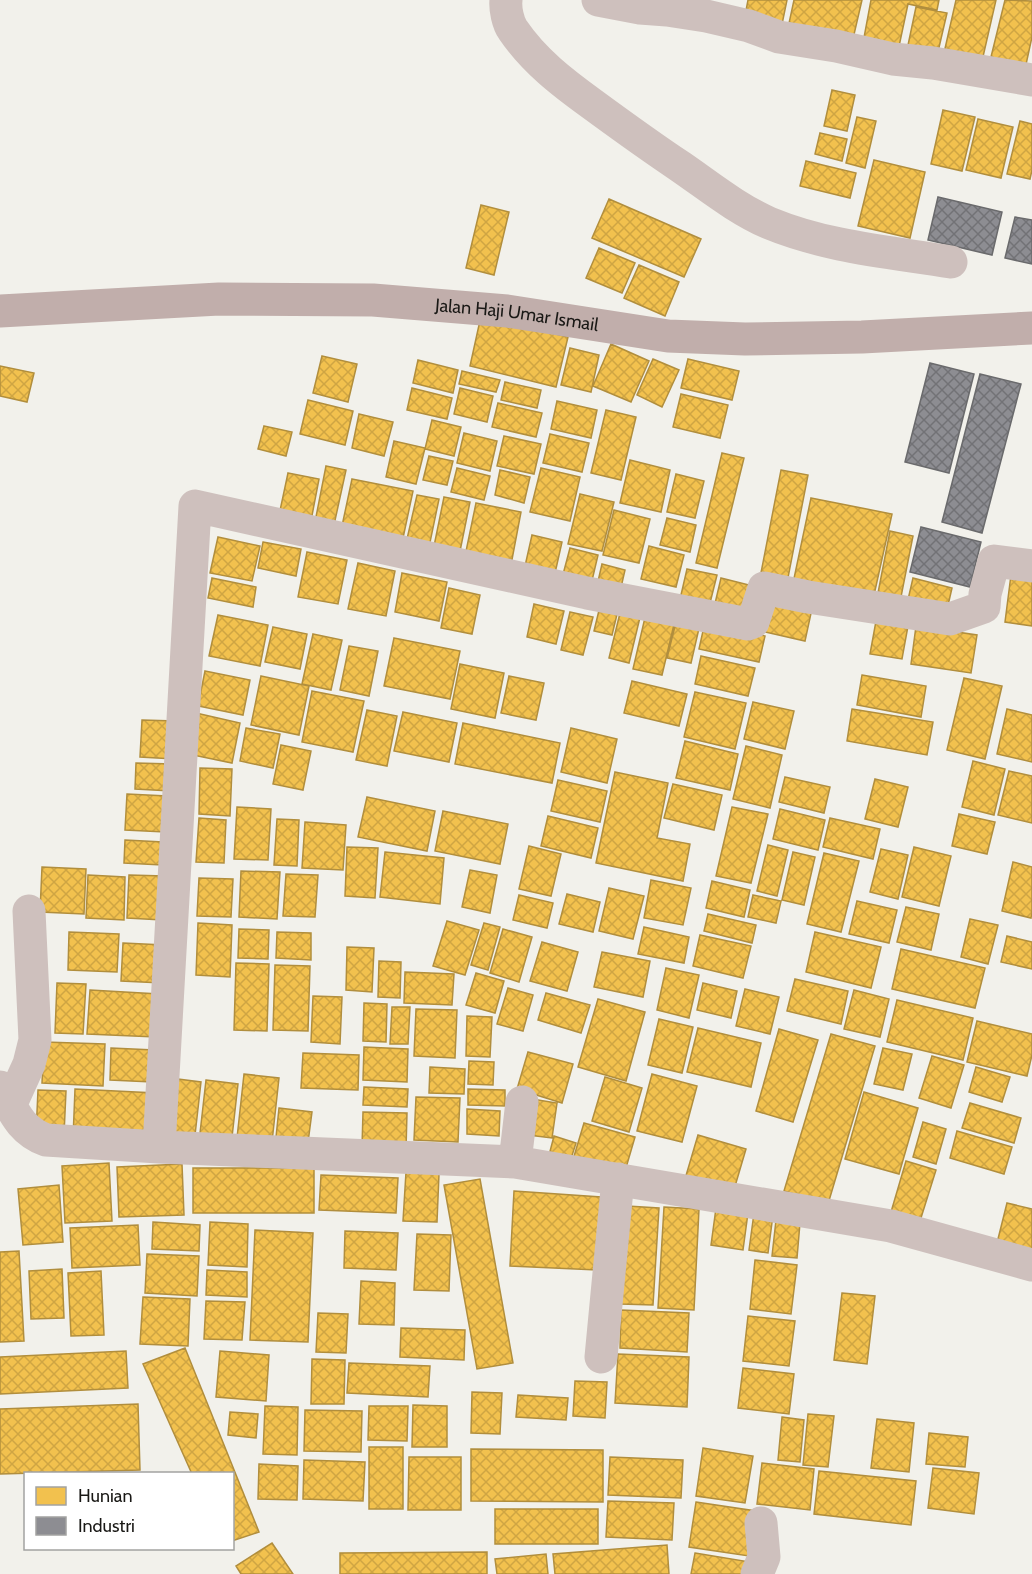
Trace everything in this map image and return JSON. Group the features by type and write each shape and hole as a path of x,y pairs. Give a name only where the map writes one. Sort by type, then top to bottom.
{"main road":[{"name":"Jalan Haji Umar Ismail","path":"0,311 219,299 373,300 507,311 668,336 745,339 862,337 1032,328"}],"street":[{"path":"506,0 505,5 512,28 552,75 740,208 798,234 830,243 951,262"},
{"path":"598,0 706,16 749,26 779,37 836,46 893,59 944,64 1032,80"},
{"path":"159,1147 195,506 587,593 748,624 753,622 764,588 950,619 984,607 994,561 1032,566"},
{"path":"29,911 35,1040 29,1064 5,1096 24,1128 34,1136 46,1140 159,1147 514,1162 891,1226 1032,1265"},
{"path":"514,1162 522,1102"},
{"path":"601,1357 618,1179"},
{"path":"757,1574 764,1557 761,1522"}],"building: Hunian":[{"path":"748,0 787,0 781,29 744,21"},
{"path":"794,0 862,0 852,43 788,28"},
{"path":"871,0 939,0 937,10 908,4 898,51 863,43"},
{"path":"956,0 996,0 982,61 944,53"},
{"path":"1005,0 1032,1 1032,37 1025,69 990,61"},
{"path":"916,7 947,13 937,56 907,50"},
{"path":"832,90 855,95 847,131 824,126"},
{"path":"943,110 975,117 962,171 931,164"},
{"path":"857,117 876,121 865,168 846,163"},
{"path":"978,119 1013,127 1001,178 966,170"},
{"path":"1020,121 1032,124 1030,179 1007,174"},
{"path":"820,133 847,139 842,161 815,154"},
{"path":"874,160 925,172 910,238 858,226"},
{"path":"806,161 856,173 850,198 800,186"},
{"path":"609,199 701,239 684,277 592,238"},
{"path":"481,205 509,212 494,275 466,268"},
{"path":"599,248 635,263 622,293 586,278"},
{"path":"639,265 679,282 665,316 624,298"},
{"path":"481,316 568,337 556,387 470,366"},
{"path":"611,344 649,361 631,402 593,386"},
{"path":"570,348 599,355 591,392 561,385"},
{"path":"322,356 357,364 348,402 313,393"},
{"path":"653,359 679,370 662,407 637,395"},
{"path":"688,359 739,371 732,400 681,388"},
{"path":"418,360 458,370 453,393 413,383"},
{"path":"0,366 34,373 27,402 0,396"},
{"path":"462,371 500,380 496,392 459,384"},
{"path":"505,382 541,390 537,408 501,400"},
{"path":"412,388 452,398 447,419 407,410"},
{"path":"460,388 493,396 487,422 454,414"},
{"path":"681,394 728,405 720,438 673,427"},
{"path":"308,400 353,411 345,445 300,434"},
{"path":"557,401 597,410 591,438 551,429"},
{"path":"498,403 542,413 536,437 492,427"},
{"path":"606,410 636,417 621,480 591,473"},
{"path":"359,414 393,422 384,456 352,448"},
{"path":"432,420 461,427 454,456 425,449"},
{"path":"264,426 292,432 286,456 258,449"},
{"path":"464,433 497,441 490,471 457,463"},
{"path":"550,434 589,443 582,472 543,463"},
{"path":"504,436 541,444 534,474 497,466"},
{"path":"394,441 425,448 416,484 386,477"},
{"path":"722,453 744,458 717,568 696,563"},
{"path":"429,456 453,461 447,485 423,480"},
{"path":"630,460 670,470 661,512 620,503"},
{"path":"326,466 346,470 334,525 315,522"},
{"path":"457,468 490,476 484,500 451,492"},
{"path":"541,468 580,477 570,521 530,512"},
{"path":"500,470 530,477 524,503 495,495"},
{"path":"781,470 808,475 786,588 759,583"},
{"path":"288,473 319,479 310,526 278,520"},
{"path":"676,474 704,481 695,518 667,512"},
{"path":"352,479 413,491 403,538 342,526"},
{"path":"580,494 614,502 602,551 568,544"},
{"path":"417,495 439,499 428,552 405,548"},
{"path":"444,497 470,502 458,561 432,556"},
{"path":"811,498 892,514 872,604 792,588"},
{"path":"476,503 521,512 510,570 464,561"},
{"path":"614,510 650,519 639,563 603,555"},
{"path":"667,518 696,525 690,552 660,545"},
{"path":"890,531 913,536 901,597 878,593"},
{"path":"532,535 562,542 553,582 523,575"},
{"path":"218,537 260,546 252,581 210,573"},
{"path":"263,542 301,549 296,576 258,568"},
{"path":"649,546 684,555 676,587 641,579"},
{"path":"570,548 598,555 590,589 561,582"},
{"path":"307,552 347,560 338,604 298,597"},
{"path":"358,563 395,571 386,616 348,609"},
{"path":"602,564 625,570 619,596 596,590"},
{"path":"1012,567 1032,570 1032,626 1005,622"},
{"path":"687,569 717,575 707,615 678,608"},
{"path":"402,573 447,582 439,621 395,612"},
{"path":"212,578 256,587 253,607 208,598"},
{"path":"721,578 757,587 749,621 713,612"},
{"path":"913,578 952,588 946,614 907,604"},
{"path":"449,588 480,595 472,634 441,628"},
{"path":"765,593 813,604 805,641 756,630"},
{"path":"602,598 620,602 612,635 594,631"},
{"path":"534,604 564,611 556,644 527,637"},
{"path":"622,605 642,609 629,663 609,658"},
{"path":"647,609 676,616 662,675 633,669"},
{"path":"878,610 910,615 902,659 870,654"},
{"path":"570,612 593,617 583,655 561,650"},
{"path":"218,615 268,625 260,666 209,656"},
{"path":"677,618 700,624 691,663 667,658"},
{"path":"705,622 765,636 759,662 699,649"},
{"path":"916,626 977,635 971,673 911,664"},
{"path":"273,627 307,634 300,669 265,662"},
{"path":"313,634 342,640 331,690 302,684"},
{"path":"394,638 460,651 450,699 384,686"},
{"path":"349,646 378,651 369,696 340,690"},
{"path":"701,656 755,668 748,696 695,684"},
{"path":"460,664 504,673 495,718 451,709"},
{"path":"205,671 250,680 243,715 198,706"},
{"path":"862,675 926,686 921,717 857,705"},
{"path":"261,676 309,686 299,735 251,725"},
{"path":"509,676 544,683 536,720 501,713"},
{"path":"964,678 1002,686 985,759 947,750"},
{"path":"632,681 687,694 679,726 624,713"},
{"path":"312,691 364,701 353,752 302,742"},
{"path":"695,692 746,703 735,749 684,737"},
{"path":"753,702 794,711 785,749 744,739"},
{"path":"852,709 933,722 927,755 847,741"},
{"path":"1007,709 1032,715 1032,762 997,754"},
{"path":"367,710 397,716 387,766 356,760"},
{"path":"403,712 457,723 449,762 394,751"},
{"path":"196,713 240,723 232,763 188,754"},
{"path":"142,720 175,721 174,759 140,757"},
{"path":"463,723 560,743 552,783 455,764"},
{"path":"246,728 280,734 273,768 240,761"},
{"path":"571,728 617,739 607,783 561,772"},
{"path":"685,741 738,754 730,790 676,778"},
{"path":"281,745 311,751 303,790 273,784"},
{"path":"746,746 782,755 770,808 733,799"},
{"path":"973,761 1005,769 994,815 962,807"},
{"path":"136,763 172,764 171,791 135,789"},
{"path":"200,768 232,769 230,816 199,814"},
{"path":"1009,771 1032,776 1032,823 998,815"},
{"path":"615,772 668,783 657,838 690,844 683,881 596,863"},
{"path":"785,777 830,787 824,813 779,802"},
{"path":"875,779 908,787 898,827 865,819"},
{"path":"558,780 607,791 600,822 551,811"},
{"path":"673,784 722,795 714,830 664,818"},
{"path":"127,794 167,796 165,832 125,830"},
{"path":"367,797 435,811 427,851 358,837"},
{"path":"237,807 271,809 268,860 234,859"},
{"path":"732,807 768,814 751,883 716,876"},
{"path":"780,809 825,820 818,850 773,839"},
{"path":"443,811 508,824 500,864 435,851"},
{"path":"959,814 995,822 987,854 952,846"},
{"path":"548,816 598,828 591,858 541,846"},
{"path":"199,818 226,820 224,863 196,862"},
{"path":"830,818 880,829 873,859 823,847"},
{"path":"277,819 299,820 297,866 274,865"},
{"path":"305,822 346,825 343,870 302,868"},
{"path":"125,840 163,842 162,865 124,863"},
{"path":"768,845 788,850 777,896 757,891"},
{"path":"529,846 561,854 551,896 519,889"},
{"path":"347,847 378,848 375,898 345,896"},
{"path":"914,847 951,856 939,906 902,897"},
{"path":"881,849 908,855 898,899 870,892"},
{"path":"385,852 444,858 440,904 380,897"},
{"path":"793,852 815,857 804,905 782,900"},
{"path":"824,853 859,861 841,932 807,924"},
{"path":"1013,862 1032,867 1031,918 1002,911"},
{"path":"42,867 86,869 84,914 40,912"},
{"path":"470,870 497,875 490,913 462,907"},
{"path":"241,871 280,872 277,919 239,917"},
{"path":"286,874 318,875 315,917 283,916"},
{"path":"88,875 125,877 124,920 86,918"},
{"path":"129,875 164,876 162,920 127,918"},
{"path":"199,878 233,879 231,917 197,916"},
{"path":"651,880 691,888 683,925 644,918"},
{"path":"712,881 750,890 744,917 706,908"},
{"path":"609,888 644,896 633,939 599,931"},
{"path":"567,894 600,902 593,932 559,924"},
{"path":"519,895 553,903 547,928 513,920"},
{"path":"753,895 781,901 776,923 748,917"},
{"path":"857,901 897,910 889,943 849,934"},
{"path":"906,907 939,914 931,950 897,942"},
{"path":"708,914 756,925 752,943 704,931"},
{"path":"970,919 998,925 988,964 961,957"},
{"path":"447,921 479,930 465,975 433,966"},
{"path":"198,923 232,925 230,977 196,975"},
{"path":"484,923 500,927 488,970 471,965"},
{"path":"644,927 689,937 684,963 638,954"},
{"path":"239,929 269,930 268,959 238,958"},
{"path":"503,929 532,937 519,982 490,973"},
{"path":"69,932 119,934 117,972 68,970"},
{"path":"277,932 311,933 311,960 276,958"},
{"path":"815,932 881,947 871,988 806,972"},
{"path":"700,935 751,946 743,978 693,966"},
{"path":"1007,936 1032,942 1032,969 1001,962"},
{"path":"542,942 578,952 567,991 530,981"},
{"path":"123,943 164,945 162,983 121,981"},
{"path":"347,947 374,948 372,992 346,990"},
{"path":"901,949 985,968 975,1008 892,989"},
{"path":"602,952 650,961 643,997 594,987"},
{"path":"379,961 401,962 400,998 378,997"},
{"path":"236,963 269,964 267,1031 234,1030"},
{"path":"275,965 310,966 308,1031 273,1030"},
{"path":"666,968 699,975 689,1018 657,1010"},
{"path":"405,972 454,974 452,1005 404,1003"},
{"path":"476,973 504,981 495,1013 466,1005"},
{"path":"795,979 848,991 841,1024 787,1011"},
{"path":"57,983 86,984 83,1034 55,1033"},
{"path":"703,983 737,991 731,1018 697,1010"},
{"path":"508,988 533,995 523,1031 497,1024"},
{"path":"745,989 779,997 770,1034 736,1026"},
{"path":"90,990 159,994 156,1037 87,1034"},
{"path":"854,990 889,999 880,1037 844,1029"},
{"path":"546,993 590,1005 581,1033 538,1020"},
{"path":"313,996 342,997 340,1044 311,1042"},
{"path":"598,999 645,1012 626,1081 578,1067"},
{"path":"897,1000 973,1018 963,1060 887,1042"},
{"path":"364,1003 387,1004 386,1042 363,1041"},
{"path":"392,1007 410,1007 408,1044 390,1044"},
{"path":"416,1009 457,1010 455,1058 414,1056"},
{"path":"467,1016 492,1017 490,1057 466,1056"},
{"path":"659,1019 693,1027 682,1073 648,1065"},
{"path":"977,1021 1032,1034 1032,1055 1027,1076 967,1062"},
{"path":"698,1028 761,1043 751,1087 687,1072"},
{"path":"779,1029 818,1040 793,1122 756,1111"},
{"path":"831,1034 875,1046 828,1204 784,1191"},
{"path":"44,1042 105,1044 103,1086 42,1083"},
{"path":"364,1047 408,1049 407,1082 363,1080"},
{"path":"111,1048 154,1050 152,1082 110,1080"},
{"path":"883,1048 912,1054 903,1090 874,1084"},
{"path":"528,1052 573,1064 562,1103 517,1089"},
{"path":"303,1053 359,1055 358,1090 301,1088"},
{"path":"932,1056 964,1065 951,1108 919,1098"},
{"path":"469,1061 494,1062 493,1085 468,1084"},
{"path":"430,1067 465,1069 464,1094 429,1093"},
{"path":"976,1067 1010,1077 1002,1102 969,1092"},
{"path":"244,1074 279,1078 271,1151 236,1147"},
{"path":"652,1074 697,1086 682,1142 637,1131"},
{"path":"605,1077 642,1088 629,1132 592,1121"},
{"path":"170,1078 201,1082 194,1144 163,1140"},
{"path":"206,1080 238,1084 231,1146 199,1142"},
{"path":"364,1087 408,1089 407,1107 363,1105"},
{"path":"75,1089 156,1093 153,1143 73,1139"},
{"path":"468,1089 505,1090 505,1106 468,1105"},
{"path":"38,1090 66,1091 64,1135 36,1134"},
{"path":"864,1092 918,1108 899,1174 845,1159"},
{"path":"416,1097 460,1098 458,1142 414,1140"},
{"path":"526,1098 557,1103 552,1138 520,1134"},
{"path":"970,1103 1021,1118 1014,1143 962,1128"},
{"path":"279,1108 312,1112 307,1150 275,1147"},
{"path":"467,1109 500,1111 499,1136 467,1134"},
{"path":"363,1112 407,1113 406,1149 362,1147"},
{"path":"923,1122 946,1129 936,1164 913,1157"},
{"path":"584,1123 635,1137 623,1178 572,1163"},
{"path":"957,1131 1012,1147 1004,1174 950,1158"},
{"path":"698,1135 746,1149 733,1193 685,1179"},
{"path":"554,1136 576,1143 568,1168 547,1163"},
{"path":"906,1161 936,1170 920,1221 891,1212"},
{"path":"109,1163 112,1221 65,1223 62,1166"},
{"path":"182,1164 184,1215 119,1217 117,1167"},
{"path":"193,1168 314,1168 314,1213 193,1213"},
{"path":"406,1172 439,1174 437,1222 403,1221"},
{"path":"321,1175 398,1178 396,1213 319,1210"},
{"path":"480,1179 513,1363 477,1369 444,1185"},
{"path":"59,1185 63,1242 23,1245 18,1189"},
{"path":"514,1191 601,1197 597,1270 510,1266"},
{"path":"1007,1203 1032,1209 1032,1251 997,1243"},
{"path":"627,1206 659,1208 653,1305 621,1304"},
{"path":"664,1207 699,1209 694,1310 658,1308"},
{"path":"716,1208 748,1213 743,1250 711,1245"},
{"path":"754,1213 773,1215 768,1253 749,1250"},
{"path":"776,1220 800,1223 797,1258 772,1256"},
{"path":"153,1222 200,1225 199,1251 152,1249"},
{"path":"210,1222 248,1224 247,1267 208,1265"},
{"path":"138,1225 140,1265 72,1268 70,1228"},
{"path":"255,1230 313,1233 308,1342 250,1340"},
{"path":"345,1231 398,1233 396,1270 344,1268"},
{"path":"417,1234 451,1235 449,1291 414,1290"},
{"path":"19,1251 24,1341 0,1342 0,1252"},
{"path":"147,1254 199,1256 197,1296 145,1293"},
{"path":"755,1260 797,1265 791,1314 750,1309"},
{"path":"62,1269 64,1318 31,1319 29,1271"},
{"path":"207,1270 247,1272 247,1297 206,1295"},
{"path":"101,1271 104,1335 71,1336 68,1273"},
{"path":"361,1281 395,1283 394,1325 359,1324"},
{"path":"842,1293 875,1296 867,1364 834,1360"},
{"path":"143,1297 190,1299 188,1346 140,1344"},
{"path":"206,1301 245,1302 242,1340 204,1339"},
{"path":"621,1310 689,1313 687,1352 620,1348"},
{"path":"318,1313 348,1314 346,1353 316,1352"},
{"path":"748,1316 795,1321 789,1366 743,1361"},
{"path":"401,1328 465,1330 464,1360 400,1357"},
{"path":"185,1348 259,1532 234,1540 234,1472 191,1472 143,1364"},
{"path":"126,1351 128,1388 0,1394 0,1357"},
{"path":"220,1351 269,1355 266,1401 216,1397"},
{"path":"618,1354 689,1357 687,1407 615,1403"},
{"path":"312,1359 345,1360 344,1404 311,1404"},
{"path":"349,1363 430,1366 428,1397 347,1393"},
{"path":"743,1368 794,1374 789,1414 738,1408"},
{"path":"575,1381 607,1382 605,1418 573,1416"},
{"path":"472,1392 502,1393 500,1434 471,1433"},
{"path":"518,1395 568,1398 566,1420 516,1417"},
{"path":"138,1404 140,1470 0,1474 0,1409"},
{"path":"413,1405 447,1406 447,1447 412,1447"},
{"path":"265,1406 298,1407 297,1455 263,1454"},
{"path":"369,1406 408,1406 407,1441 368,1440"},
{"path":"305,1410 362,1411 361,1452 304,1451"},
{"path":"230,1412 258,1414 256,1438 228,1435"},
{"path":"808,1414 834,1416 828,1467 803,1465"},
{"path":"782,1417 804,1420 800,1462 778,1460"},
{"path":"877,1419 914,1423 909,1472 871,1468"},
{"path":"929,1433 968,1437 965,1467 926,1464"},
{"path":"369,1447 403,1447 403,1509 369,1509"},
{"path":"703,1448 753,1456 745,1503 696,1496"},
{"path":"471,1449 603,1450 603,1502 471,1501"},
{"path":"409,1457 461,1457 461,1510 408,1510"},
{"path":"610,1457 683,1460 681,1498 608,1495"},
{"path":"304,1460 365,1462 363,1501 303,1499"},
{"path":"762,1463 814,1469 810,1510 757,1504"},
{"path":"259,1464 298,1466 297,1500 258,1499"},
{"path":"933,1468 979,1473 974,1514 928,1508"},
{"path":"819,1471 916,1481 911,1525 814,1514"},
{"path":"608,1501 674,1503 672,1540 606,1537"},
{"path":"696,1502 756,1511 749,1556 689,1547"},
{"path":"495,1509 598,1509 598,1544 495,1544"},
{"path":"272,1543 293,1574 241,1574 236,1566"},
{"path":"667,1545 669,1574 555,1574 553,1554"},
{"path":"487,1552 487,1574 340,1574 340,1553"},
{"path":"695,1553 750,1562 748,1574 691,1574"},
{"path":"546,1554 548,1574 497,1574 495,1559"}],"building: Industri":[{"path":"938,197 1002,212 992,255 928,240"},
{"path":"1015,217 1032,220 1032,264 1005,258"},
{"path":"930,363 974,374 949,473 905,462"},
{"path":"980,374 1021,384 982,533 942,522"},
{"path":"921,527 981,542 970,587 910,572"}]}
